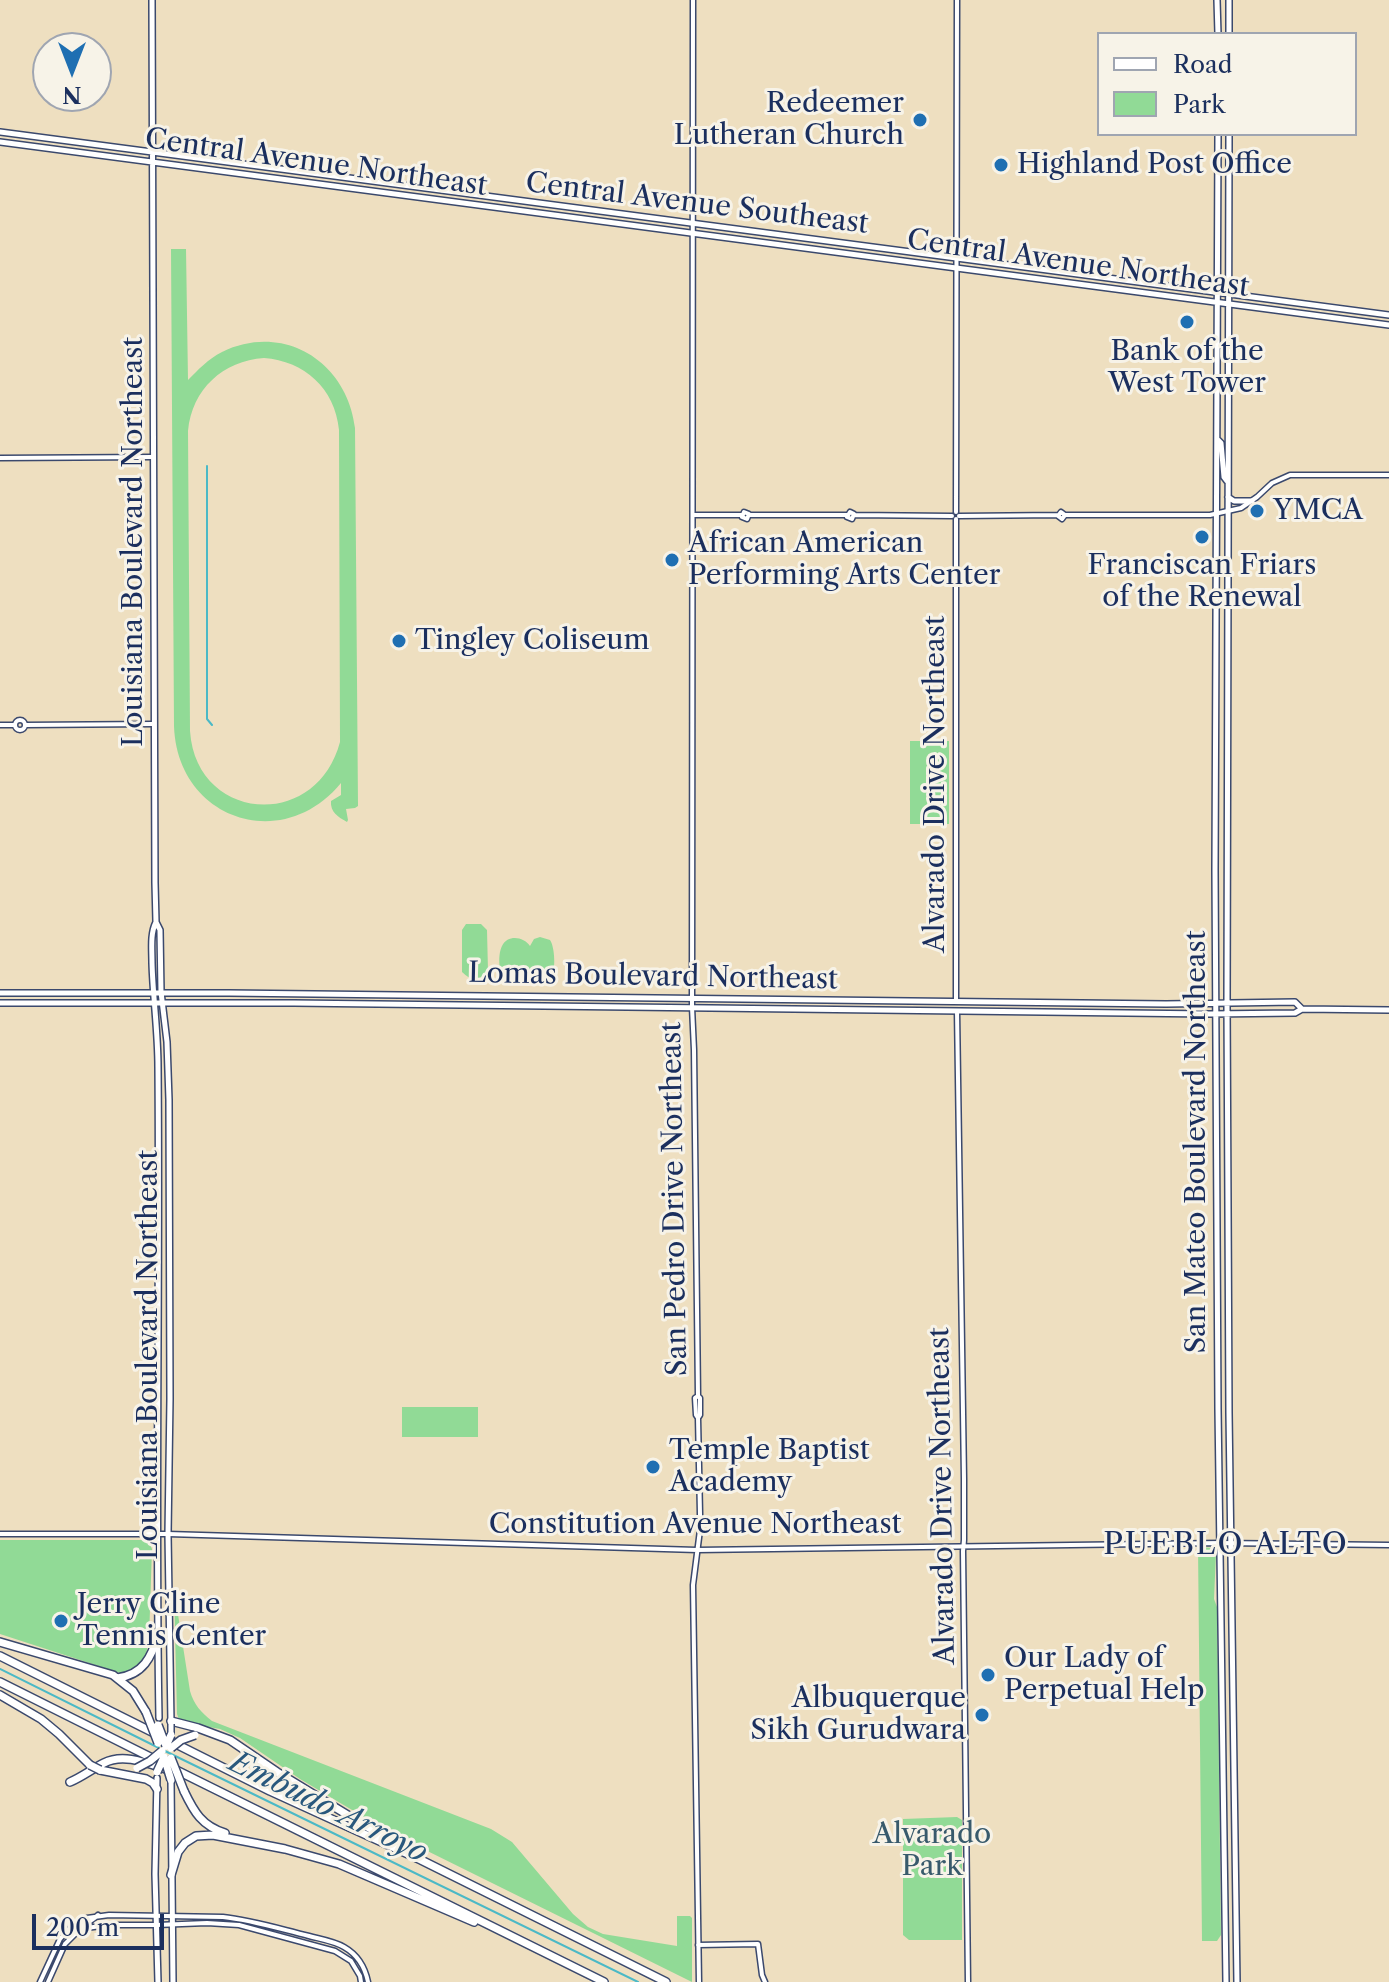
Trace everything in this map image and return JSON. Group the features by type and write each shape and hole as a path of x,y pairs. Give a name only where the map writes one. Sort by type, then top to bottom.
{"highway":[{"path":"117,1678 132,1675 143,1667 154,1651 158,1634"},
{"path":"0,1642 105,1672 133,1691 194,1812 204,1823 242,1840"},
{"path":"0,1656 257,1785 421,1860 666,1982"},
{"path":"0,1682 604,1982"},
{"path":"0,1695 41,1719 90,1765 149,1780 157,1789"},
{"path":"158,1722 171,1782"},
{"path":"171,1723 198,1728 235,1743 421,1860"},
{"path":"118,1774 137,1768 181,1740 195,1735 215,1734"},
{"path":"157,1775 171,1735"},
{"path":"70,1782 106,1761 121,1758 188,1776"},
{"path":"171,1875 181,1847 196,1836 213,1835 311,1855 339,1864 463,1918 501,1931"}],"main road":[{"name":"Louisiana Boulevard Northeast","path":"152,0 156,922 152,931 158,1071 160,1267 158,1722"},
{"path":"1217,0 1218,32"},
{"path":"1229,0 1229,32"},
{"name":"Central Avenue Southeast","path":"0,132 1389,315"},
{"name":"San Mateo Boulevard Northeast","path":"1218,136 1216,1004 1226,1982"},
{"name":"San Mateo Boulevard Northeast","path":"1229,136 1227,1013 1237,1982"},
{"name":"Central Avenue Northeast","path":"0,142 1389,325"},
{"path":"1217,439 1221,443 1224,477 1228,481"},
{"path":"1228,497 1234,501 1252,501"},
{"name":"Louisiana Boulevard Northeast","path":"156,922 160,930 169,1100 171,1735"},
{"name":"Lomas Boulevard Northeast","path":"0,993 161,992 1216,1004 1295,1002 1302,1009"},
{"name":"Lomas Boulevard Northeast","path":"0,1003 162,1002 1217,1014 1295,1013 1302,1009 1389,1010"},
{"path":"157,1775 155,1874 158,1982"},
{"path":"171,1782 173,1982"}],"street":[{"name":"San Pedro Drive Northeast","path":"693,0 692,1007 698,1396 695,1398 700,1530 693,1585 699,1982"},
{"name":"Alvarado Drive Northeast","path":"956,1000 957,0"},
{"path":"0,458 153,457"},
{"path":"693,515 742,515 745,512 749,515 847,515 852,512 854,515 956,516 1216,514 1241,508 1272,483 1290,475 1389,475"},
{"path":"0,725 15,725 20,730 25,725 154,724"},
{"name":"Alvarado Drive Northeast","path":"957,1011 968,1982"},
{"name":"Constitution Avenue Northeast","path":"0,1534 168,1534 697,1550 1221,1543 1389,1545"},
{"path":"48,1982 66,1939 98,1915"},
{"path":"40,1982 54,1948 63,1934 76,1923 98,1915 157,1915 240,1919 341,1945 359,1959 368,1982"},
{"path":"65,1944 75,1934 97,1926 239,1925 328,1948 343,1955 351,1961 361,1982"},
{"path":"698,1945 758,1944 765,1982"}],"green space":[{"path":"171,249 186,249 188,380 222,352 245,344 268,342 289,345 309,354 326,367 340,384 350,405 355,428 358,806 346,809 347,822 333,811 331,801 341,795 341,783 317,805 290,818 263,821 236,816 213,804 193,784 180,758 174,726","holes":["249,360 279,360 315,379 331,401 339,430 340,742 327,771 307,791 284,802 258,804 234,798 213,784 197,761 190,731 188,431 196,402 203,390 223,371"]},
{"path":"910,741 949,741 949,824 910,824"},
{"path":"466,924 481,924 487,930 488,971 475,979 462,972 462,930"},
{"path":"516,938 530,946 534,939 550,940 553,948 554,971 549,982 540,986 533,983 529,976 520,984 507,984 500,966 502,946"},
{"path":"402,1407 478,1407 478,1437 402,1437"},
{"path":"0,1540 148,1540 152,1549 149,1639 146,1655 135,1669 123,1674 0,1634"},
{"path":"1198,1547 1214,1548 1216,1554 1214,1599 1217,1607 1221,1935 1217,1941 1202,1941"},
{"path":"174,1589 190,1691 198,1708 212,1721 491,1829 512,1842 573,1914 588,1927 603,1934 677,1946 677,1916 690,1916 692,1982 389,1832 300,1779 240,1738 220,1729 180,1722 177,1714"},
{"name":"Alvarado Park","path":"957,1817 962,1820 962,1940 909,1940 903,1935 903,1819"}],"waterway":[{"path":"207,466 207,719 212,725"},
{"name":"Embudo Arroyo","path":"0,1669 159,1748"},
{"name":"Embudo Arroyo","path":"165,1751 638,1982"}],"place":[{"name":"Redeemer Lutheran Church","path":"920,120"},
{"name":"Highland Post Office","path":"1001,165"},
{"name":"Bank of the West Tower","path":"1187,322"},
{"name":"YMCA","path":"1257,511"},
{"name":"Franciscan Friars of the Renewal","path":"1202,537"},
{"name":"African American Performing Arts Center","path":"672,560"},
{"name":"Tingley Coliseum","path":"399,641"},
{"name":"Temple Baptist Academy","path":"653,1467"},
{"name":"Jerry Cline Tennis Center","path":"61,1621"},
{"name":"Our Lady of Perpetual Help","path":"988,1675"},
{"name":"Albuquerque Sikh Gurudwara","path":"982,1715"}],"district":[{"name":"PUEBLO ALTO","path":"1226,1545"}]}
